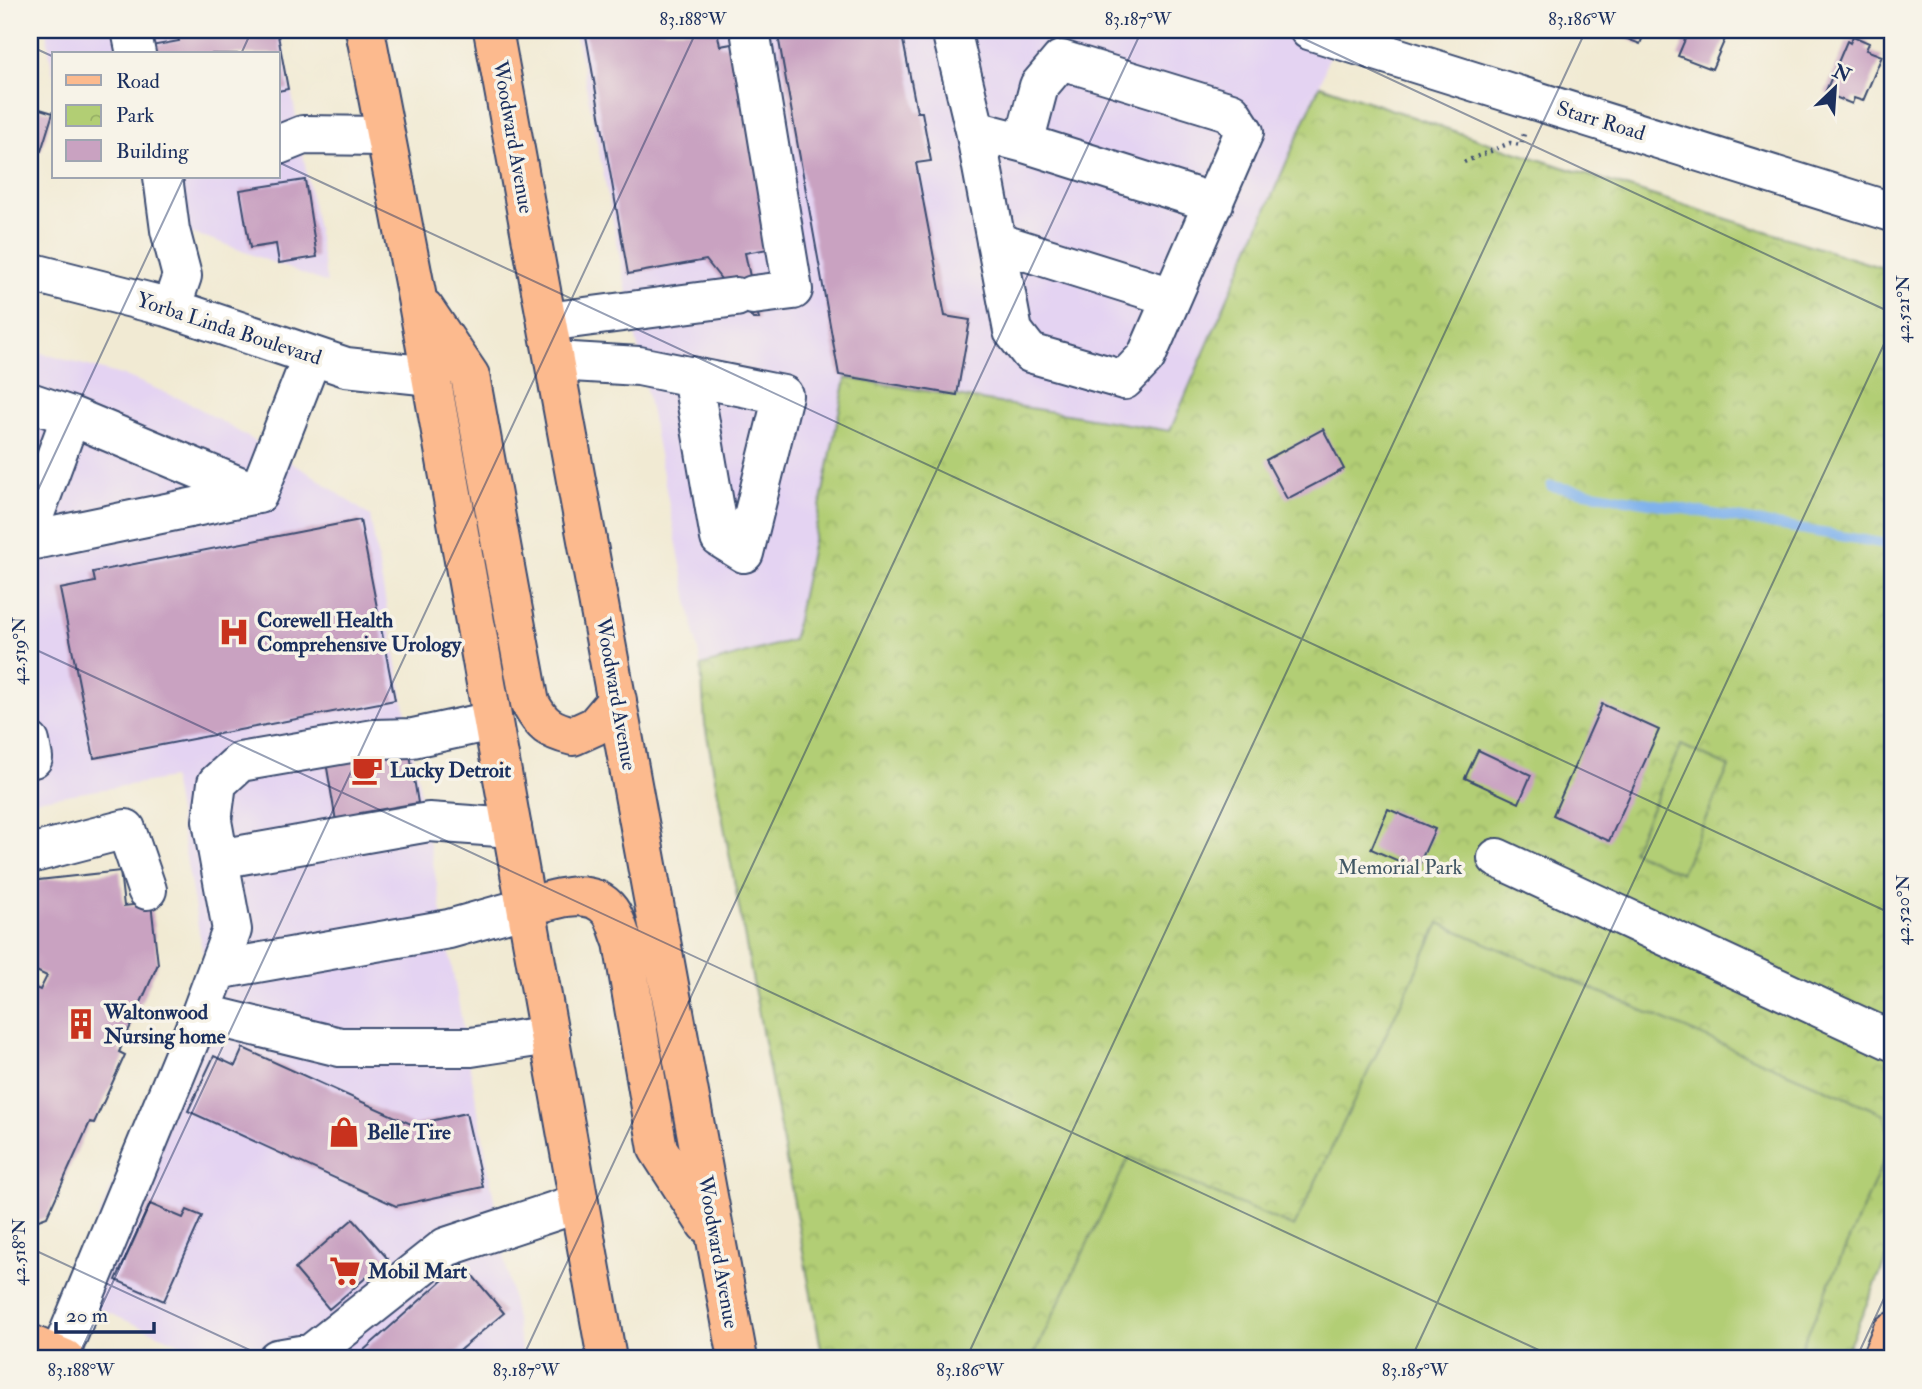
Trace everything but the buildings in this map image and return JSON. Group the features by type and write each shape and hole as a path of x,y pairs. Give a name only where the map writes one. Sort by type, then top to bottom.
{"main road":[{"path":"365,30 417,298 607,1359"},
{"name":"Woodward Avenue","path":"494,30 738,1359"},
{"path":"417,298 470,376 530,703 540,721 555,732 573,737 595,726 617,701"},
{"path":"527,907 580,895 597,901 611,912 623,942 659,1149 716,1241"},
{"path":"1881,1359 1892,1332"}],"street":[{"path":"131,30 136,52"},
{"path":"547,322 793,290 750,30"},
{"path":"951,30 975,130 1013,331 1030,353 1124,380 1146,356 1244,132 1231,112 1061,60 1039,86 1024,142"},
{"name":"Starr Road","path":"1309,30 1892,212"},
{"path":"975,130 1024,142 1214,203"},
{"path":"280,144 303,135 384,136"},
{"path":"163,178 170,230 181,276 171,308"},
{"path":"996,242 1172,297"},
{"name":"Yorba Linda Boulevard","path":"31,275 171,308 346,368 431,376"},
{"path":"258,494 312,356"},
{"path":"555,361 639,366 692,376"},
{"path":"30,402 71,416 258,494"},
{"path":"30,527 71,416"},
{"path":"30,541 258,494"},
{"path":"51,1354 201,1013 232,930 212,821 217,783 240,762 374,739 413,738 492,720"},
{"path":"30,742 33,758 30,758"},
{"path":"219,859 429,822 512,828"},
{"path":"30,854 126,829 147,890"},
{"path":"1497,858 1892,1041"},
{"path":"217,970 449,929 527,907"},
{"path":"201,1013 340,1047 471,1047 550,1035"},
{"path":"303,1357 446,1247 579,1203"}],"path":[{"path":"1464,162 1510,142 1521,145 1536,101"}],"shaded area":[{"path":"46,30 280,30 327,283 208,238 155,224 145,178 280,178 280,52 52,52 52,69"},
{"path":"575,30 1337,30 1320,85 1170,431 846,378 793,640 701,666"},
{"path":"30,350 128,377 190,403 314,476 370,516 523,1359 217,1359 66,1295 205,966 172,778 30,801"}],"green space":[{"name":"Memorial Park","path":"1320,85 1512,151 1892,271 1892,1246 1843,1359 823,1359 705,724 701,666 793,640 846,378 1170,431"},
{"path":"1681,745 1729,767 1681,873 1632,851"},
{"path":"1439,923 1884,1114 1892,1143 1796,1359 1032,1359 1129,1157 1294,1227"}],"waterway":[{"path":"1551,486 1892,545"}],"place":[{"name":"Corewell Health Comprehensive Urology","path":"234,632"},
{"name":"Lucky Detroit","path":"367,770"},
{"name":"Waltonwood Nursing home","path":"81,1024"},
{"name":"Belle Tire","path":"344,1132"},
{"name":"Mobil Mart","path":"345,1271"}]}
